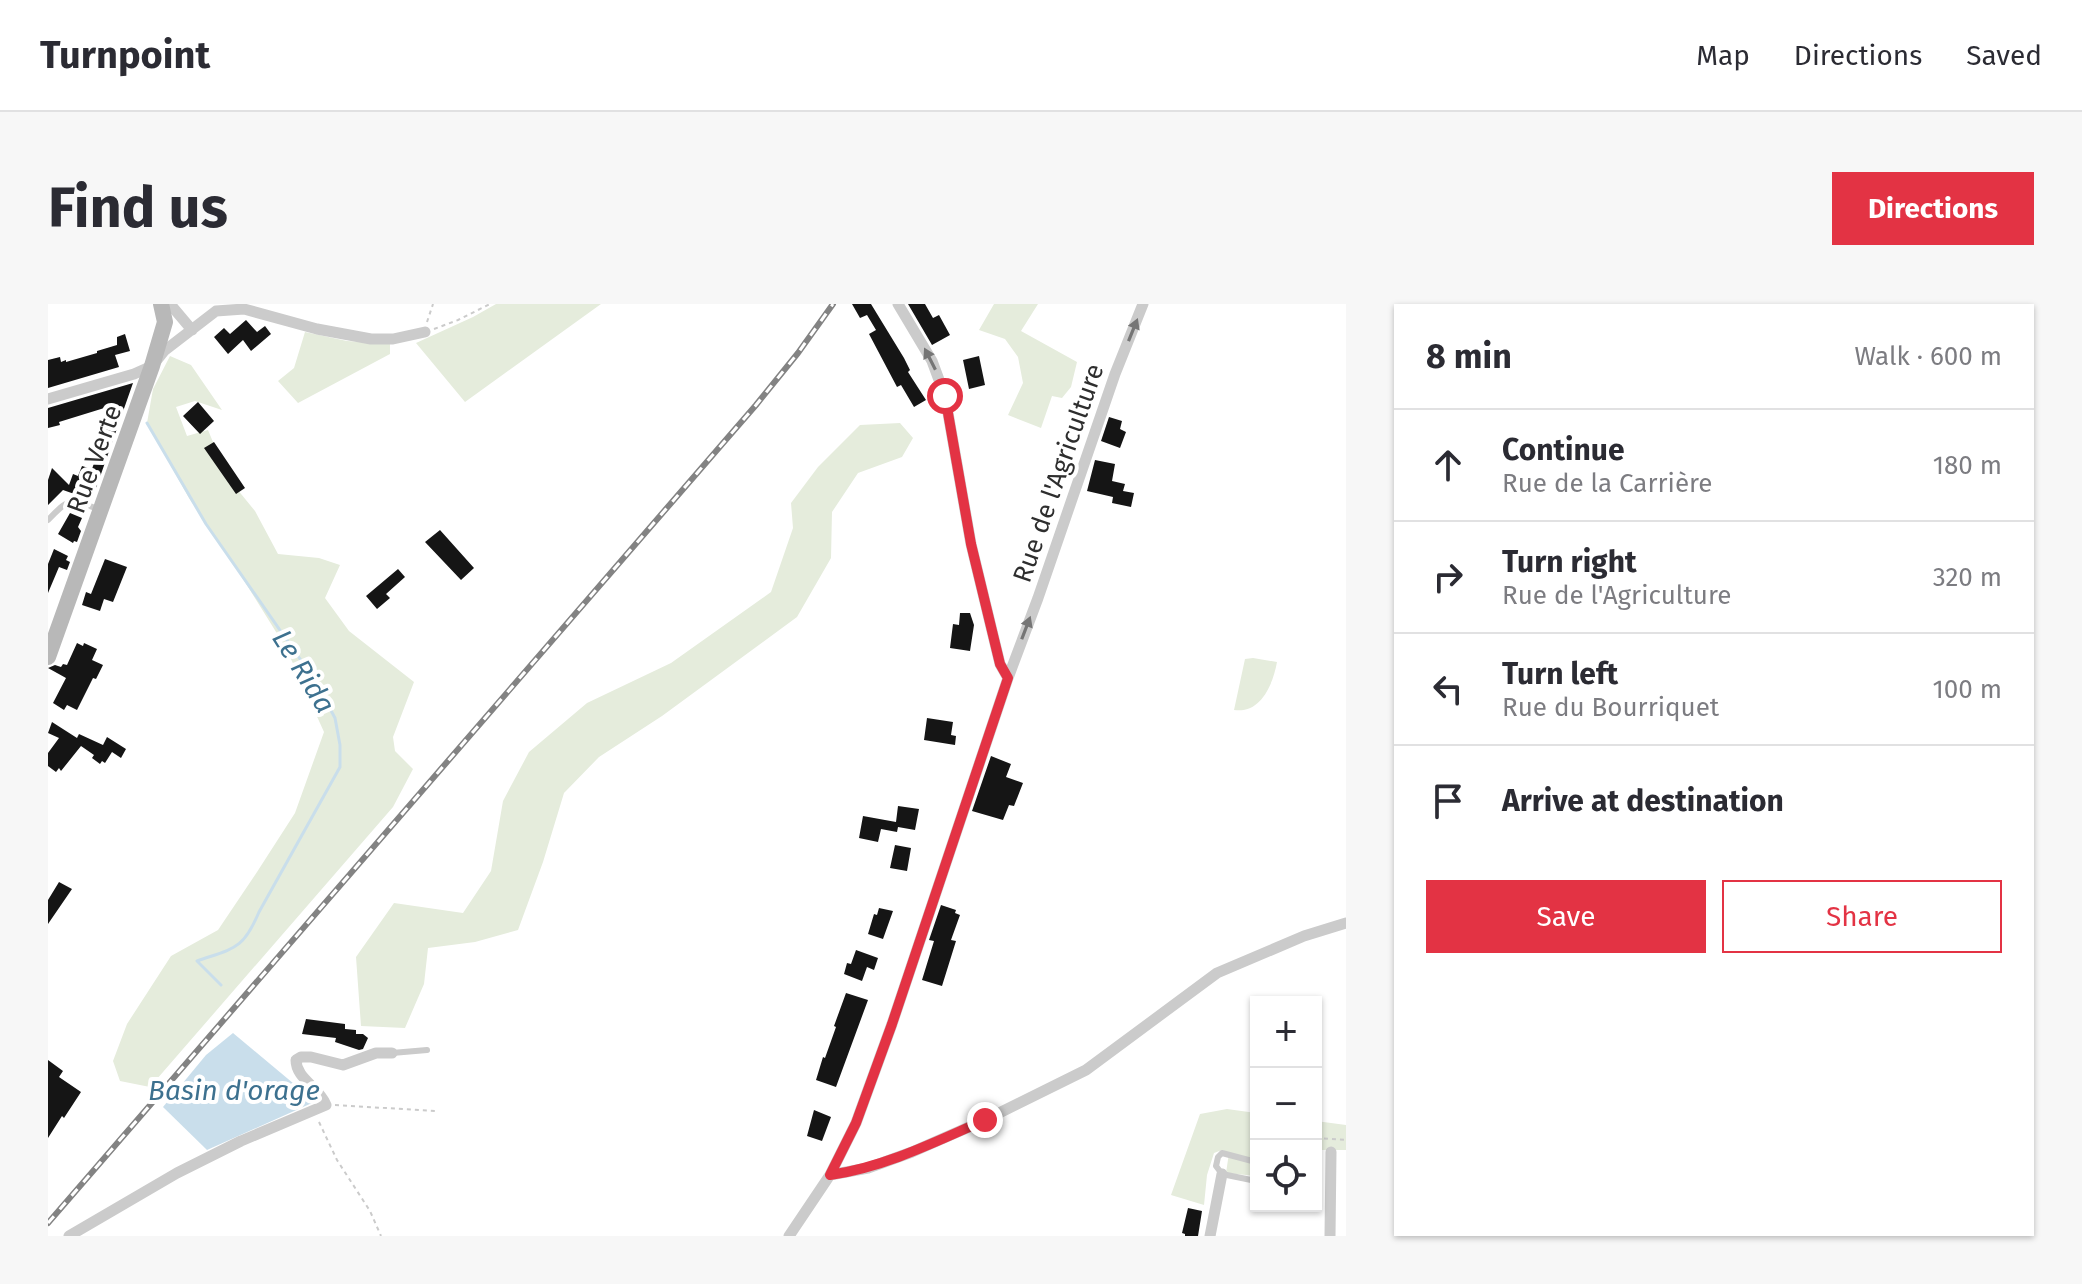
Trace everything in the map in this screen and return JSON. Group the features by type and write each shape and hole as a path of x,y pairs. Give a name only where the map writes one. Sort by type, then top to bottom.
{"street":[{"name":"Rue Verte","path":"48,657 152,366 165,322 161,304"},
{"path":"170,304 192,330"},
{"path":"898,304 932,361 945,396 971,544 1000,664 1008,678"},
{"name":"Rue de l'Agriculture","path":"789,1236 830,1175 856,1123 1008,678 1115,374 1143,304"},
{"path":"48,399 152,366 164,351 216,311 244,309 317,329 371,339 393,339 423,333"},
{"path":"830,1175 853,1172 897,1157 985,1120 1086,1070 1217,973 1304,936 1346,923"},
{"path":"69,1236 177,1173 241,1141 326,1105 322,1095 297,1071 296,1060 301,1057 343,1065 376,1053 392,1053"},
{"path":"1330,1236 1331,1152"},
{"path":"1210,1236 1222,1174"}],"lane":[{"path":"48,520 63,504 79,501 101,510"},
{"path":"392,1053 427,1050"},
{"path":"1250,1160 1222,1153 1216,1166 1222,1174 1250,1180"}],"path":[{"path":"423,333 433,304"},
{"path":"423,333 490,304"},
{"path":"326,1105 435,1111"},
{"path":"314,1110 326,1139 370,1211 381,1236"},
{"path":"1322,1138 1346,1140"}],"green space":[{"path":"496,304 601,304 465,402 416,343"},
{"path":"994,304 1038,304 1021,331 1077,362 1071,387 1062,398 1052,396 1041,428 1008,415 1023,383 1018,357 1005,339 979,330"},
{"path":"305,332 347,341 390,344 390,354 298,403 278,381 294,368"},
{"path":"170,356 191,365 222,410 195,401 176,407 187,436 208,430 228,478 255,511 278,554 319,558 340,565 325,598 349,631 414,682 393,737 395,751 413,769 393,807 150,1087 120,1081 113,1061 127,1024 171,956 218,930 295,813 324,732 286,648 189,498 147,423 153,389"},
{"path":"900,423 913,438 902,457 858,473 832,512 831,558 797,617 662,716 599,757 564,793 518,930 475,942 428,948 424,984 405,1028 361,1026 356,957 394,903 463,913 491,871 503,801 529,752 587,703 671,663 771,592 793,528 791,503 818,467 860,425"},
{"path":"1245,659 1277,662 1269,688 1252,707 1234,710"},
{"path":"1227,1109 1250,1112 1250,1175 1226,1173 1229,1153 1222,1150 1214,1153 1207,1175 1204,1205 1171,1195 1200,1114"},
{"path":"1322,1122 1346,1125 1346,1150 1322,1150"}],"water":[{"name":"Basin d'orage","path":"233,1033 312,1099 312,1103 207,1150 163,1107 206,1055"}],"building":[{"path":"852,304 871,304 926,400 914,407 901,385 897,387 869,334 876,330 867,315 860,318"},
{"path":"908,304 925,304 933,318 939,315 950,335 932,345"},
{"path":"246,320 257,332 265,326 271,334 251,351 243,340 228,354 214,337 224,328 230,334"},
{"path":"125,334 130,351 115,355 119,367 48,388 48,360 60,357 61,362 66,362 97,353 117,345 117,337"},
{"path":"979,356 985,385 969,389 963,360"},
{"path":"133,383 94,494 78,489 80,496 63,490 48,505 48,480 52,468 69,485 73,474 78,476 82,466 92,469 114,405 48,428 48,408"},
{"path":"198,402 214,421 200,434 183,416"},
{"path":"1109,417 1122,421 1120,429 1126,432 1120,448 1101,441"},
{"path":"214,442 245,488 236,494 204,448"},
{"path":"1095,460 1115,464 1112,481 1125,484 1123,491 1134,493 1131,507 1112,503 1113,497 1087,491"},
{"path":"70,513 82,518 78,527 81,531 77,542 73,543 58,534"},
{"path":"440,530 474,568 461,580 425,542"},
{"path":"54,549 68,556 66,560 70,562 67,570 59,567 48,593 48,564"},
{"path":"105,559 127,567 113,602 104,599 100,611 82,605 86,592 91,594"},
{"path":"398,569 405,577 386,594 390,598 377,609 366,596"},
{"path":"960,613 970,613 974,625 970,651 950,648 953,624 959,625"},
{"path":"77,643 97,649 92,660 103,665 77,710 67,705 64,710 53,703 66,678 48,668 67,665"},
{"path":"927,718 953,722 951,735 956,736 955,745 924,740"},
{"path":"52,722 77,738 79,734 103,745 107,737 126,749 121,758 112,752 105,763 102,761 100,764 92,758 94,755 81,746 61,771 59,768 56,772 48,766 48,753 59,738 48,733"},
{"path":"991,756 1011,764 1006,777 1023,783 1014,806 1009,805 1003,820 972,811"},
{"path":"898,806 919,809 915,830 898,827 897,832 881,829 878,842 859,838 863,816 896,822"},
{"path":"895,845 911,848 907,871 890,868"},
{"path":"59,882 72,889 48,924 48,900"},
{"path":"941,905 956,910 955,913 960,915 951,940 956,941 942,986 922,980 934,941 929,940"},
{"path":"879,908 893,911 883,939 868,934"},
{"path":"856,950 878,958 874,970 867,967 862,981 844,974"},
{"path":"846,993 868,1000 836,1087 816,1080"},
{"path":"306,1019 345,1024 345,1029 356,1030 356,1034 368,1038 363,1049 359,1050 335,1042 336,1038 302,1034"},
{"path":"48,1060 63,1071 59,1077 81,1092 48,1138"},
{"path":"814,1110 831,1117 822,1141 807,1136"},
{"path":"1188,1208 1202,1211 1198,1236 1182,1233"}],"waterway":[{"name":"Le Rida","path":"147,423 206,524 314,679 335,718 340,745 340,767 248,934 229,950 197,961 221,985"}],"railway":[{"path":"48,1223 756,405 833,304"}],"route":[{"path":"945,396 971,544 1000,664 1008,678 892,1024 856,1123 830,1175 868,1168 985,1120"}]}
